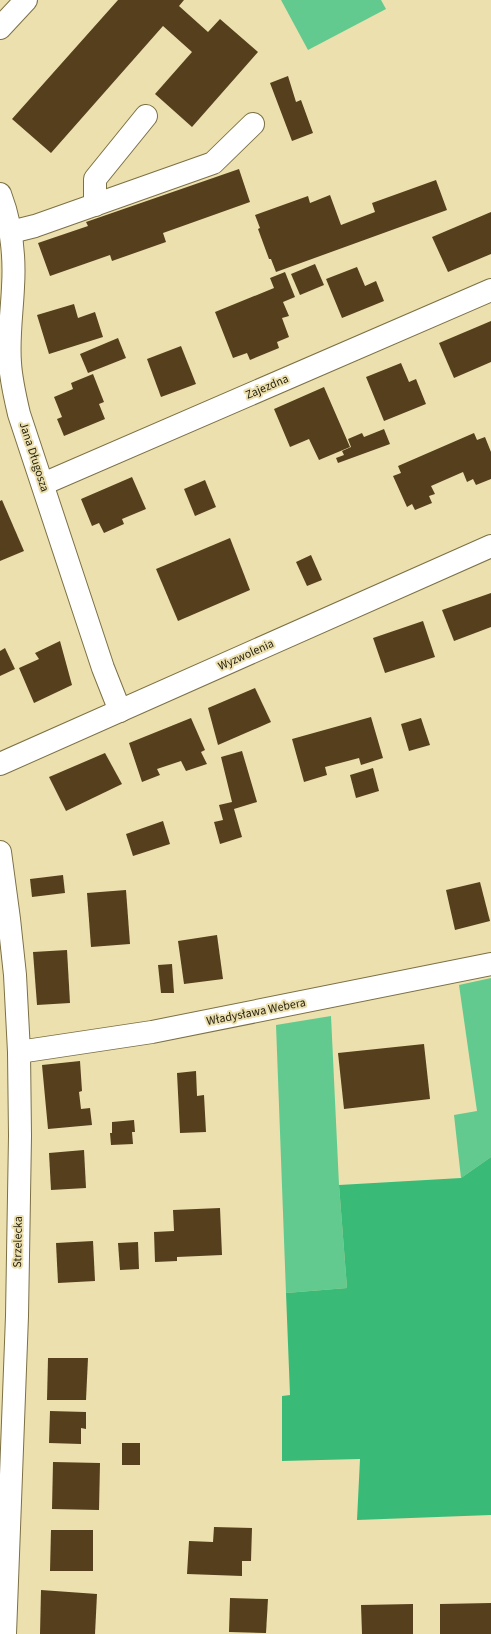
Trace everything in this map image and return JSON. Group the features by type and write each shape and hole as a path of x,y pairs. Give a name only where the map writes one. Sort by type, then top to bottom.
{"street":[{"path":"0,28 26,0"},
{"path":"95,205 95,180 146,116"},
{"path":"11,232 35,226 213,163 253,124"},
{"name":"Jana Długosza","path":"0,194 11,232 13,270 5,362 19,414 103,668 120,711"},
{"name":"Zajezdna","path":"43,484 491,290"},
{"name":"Wyzwolenia","path":"0,764 489,551"},
{"name":"Strzelecka","path":"0,852 12,947 19,1052 20,1136 17,1316 5,1634"},
{"name":"Władysława Webera","path":"19,1052 152,1032 491,964"}],"green space":[{"path":"281,0 381,0 386,9 308,50"},
{"path":"491,978 491,1157 461,1178 454,1115 477,1111 459,985"},
{"path":"331,1016 339,1185 347,1288 286,1293 276,1025"},
{"path":"491,1157 491,1515 357,1520 360,1459 282,1461 282,1396 290,1395 286,1293 347,1288 339,1185 461,1178"}],"building":[{"path":"118,0 184,0 179,6 208,32 220,19 258,52 192,127 155,94 192,52 163,26 51,153 12,119"},
{"path":"288,76 296,102 301,100 313,133 292,141 270,83"},
{"path":"239,169 250,202 163,233 166,242 112,261 110,255 50,276 38,243 88,226 86,222"},
{"path":"436,180 447,210 276,272 271,259 269,259 258,229 260,228 255,215 308,196 310,203 330,195 341,225 375,212 372,203"},
{"path":"491,212 491,254 448,272 432,237"},
{"path":"315,264 324,285 300,295 291,274"},
{"path":"357,267 365,286 376,281 384,301 342,318 326,279"},
{"path":"285,272 295,297 283,302 289,316 282,318 289,337 277,342 279,348 250,360 247,353 233,358 215,312 274,288 270,278"},
{"path":"74,304 78,318 95,312 103,337 49,354 37,315"},
{"path":"491,321 491,362 454,378 439,343"},
{"path":"118,338 126,358 88,373 80,354"},
{"path":"181,346 196,384 161,397 147,359"},
{"path":"401,363 409,382 416,379 426,404 384,421 366,377"},
{"path":"93,374 104,402 99,404 105,419 64,436 57,419 62,417 54,397 73,389 71,383"},
{"path":"324,387 350,447 319,460 309,439 290,447 274,409"},
{"path":"384,429 390,444 338,463 336,458 344,455 342,451 351,447 348,439 362,433 364,437"},
{"path":"474,433 477,440 485,437 491,452 491,479 476,485 473,479 467,482 463,472 431,486 435,494 429,496 432,503 415,510 412,504 407,507 393,476 401,473 398,466"},
{"path":"132,477 146,509 122,519 124,524 104,533 99,523 92,526 81,499"},
{"path":"205,480 216,507 195,516 184,489"},
{"path":"2,500 24,551 0,561 0,501"},
{"path":"230,538 250,590 178,621 156,569"},
{"path":"311,555 322,580 307,586 296,562"},
{"path":"491,593 491,627 454,641 442,610"},
{"path":"423,621 435,657 385,673 373,638"},
{"path":"60,641 72,685 34,703 19,668 39,659 35,653"},
{"path":"5,648 15,669 0,676 0,651"},
{"path":"255,688 271,722 218,745 208,708"},
{"path":"371,717 383,758 361,765 359,758 325,767 327,775 304,782 292,739"},
{"path":"191,718 205,750 201,752 207,764 186,771 181,761 157,769 160,775 142,782 129,743"},
{"path":"421,718 430,745 409,751 401,724"},
{"path":"242,751 257,802 234,809 242,837 220,844 214,822 223,820 219,805 232,802 221,757"},
{"path":"105,753 122,784 66,811 49,777"},
{"path":"373,768 379,791 356,798 350,775"},
{"path":"163,821 170,844 133,856 126,834"},
{"path":"63,875 65,893 32,897 30,879"},
{"path":"480,882 490,921 455,930 446,890"},
{"path":"126,890 130,944 91,947 87,893"},
{"path":"217,935 223,979 184,984 178,941"},
{"path":"67,950 70,1003 37,1005 33,952"},
{"path":"172,964 174,993 161,993 158,965"},
{"path":"424,1044 430,1099 344,1109 338,1053"},
{"path":"80,1061 82,1091 79,1092 81,1109 90,1108 92,1125 48,1129 42,1065"},
{"path":"196,1071 197,1096 204,1095 206,1132 180,1133 177,1073"},
{"path":"134,1120 135,1132 132,1132 133,1144 111,1145 110,1133 112,1133 112,1122"},
{"path":"84,1150 86,1188 51,1190 49,1153"},
{"path":"220,1208 222,1255 177,1257 177,1261 155,1262 154,1232 174,1231 173,1210"},
{"path":"93,1241 95,1281 58,1283 56,1243"},
{"path":"138,1242 139,1269 120,1270 118,1243"},
{"path":"48,1358 88,1358 86,1400 47,1400"},
{"path":"50,1411 86,1412 86,1429 81,1428 81,1444 49,1443"},
{"path":"122,1443 140,1443 140,1465 122,1465"},
{"path":"53,1462 100,1463 99,1510 52,1509"},
{"path":"214,1527 252,1528 251,1561 242,1561 242,1576 187,1574 189,1541 213,1542"},
{"path":"51,1530 93,1530 93,1571 50,1571"},
{"path":"41,1590 97,1594 95,1634 40,1634"},
{"path":"230,1598 268,1599 266,1633 229,1632"},
{"path":"491,1603 491,1634 440,1634 440,1604"},
{"path":"413,1604 413,1634 362,1634 361,1605"}]}
